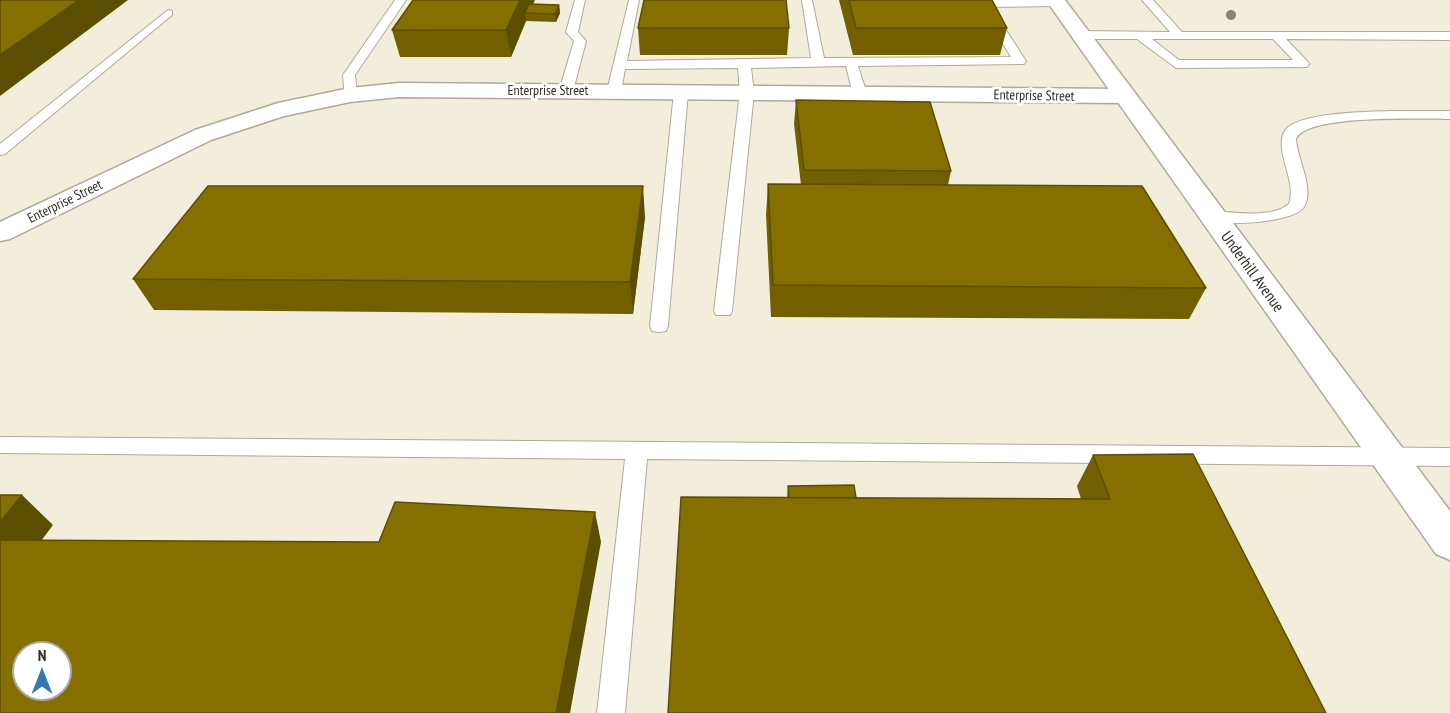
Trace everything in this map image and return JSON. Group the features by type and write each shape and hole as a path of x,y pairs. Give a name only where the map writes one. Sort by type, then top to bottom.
{"street":[{"name":"Underhill Avenue","path":"1056,2 1450,543"},
{"name":"Enterprise Street","path":"0,233 203,135 278,110 350,95 399,90 1124,96"}],"lane":[{"path":"350,95 349,75 401,0"},
{"path":"566,91 580,41 572,32 580,0"},
{"path":"614,92 634,0"},
{"path":"807,0 818,62"},
{"path":"1147,0 1179,35"},
{"path":"620,65 1020,61 983,2"},
{"path":"983,2 1056,2"},
{"path":"0,151 168,13"},
{"path":"1080,35 1450,36"},
{"path":"1140,35 1176,64 1303,64 1276,35"},
{"path":"851,62 860,94"},
{"path":"723,311 747,93 744,64"},
{"path":"659,326 681,92"},
{"path":"1211,216 1267,215 1290,212 1297,204 1299,194 1288,139 1293,130 1305,124 1332,119 1380,116 1450,115"},
{"path":"0,445 1450,457"},
{"path":"611,713 637,450"}],"building":[{"path":"0,0 79,0 0,55"},
{"path":"413,0 520,0 506,30 392,30"},
{"path":"644,0 786,0 789,28 638,28"},
{"path":"849,0 992,0 1007,28 856,28"},
{"path":"529,4 559,5 555,14 525,13"},
{"path":"796,100 930,102 951,171 804,170"},
{"path":"768,184 1142,186 1206,288 773,285"},
{"path":"208,186 643,186 630,282 133,279"},
{"path":"1193,454 1326,713 668,713 681,497 1110,499 1093,455"},
{"path":"854,485 856,498 789,498 788,486"},
{"path":"0,495 22,495 0,522"},
{"path":"395,502 595,512 556,713 0,713 0,540 379,542"}]}
